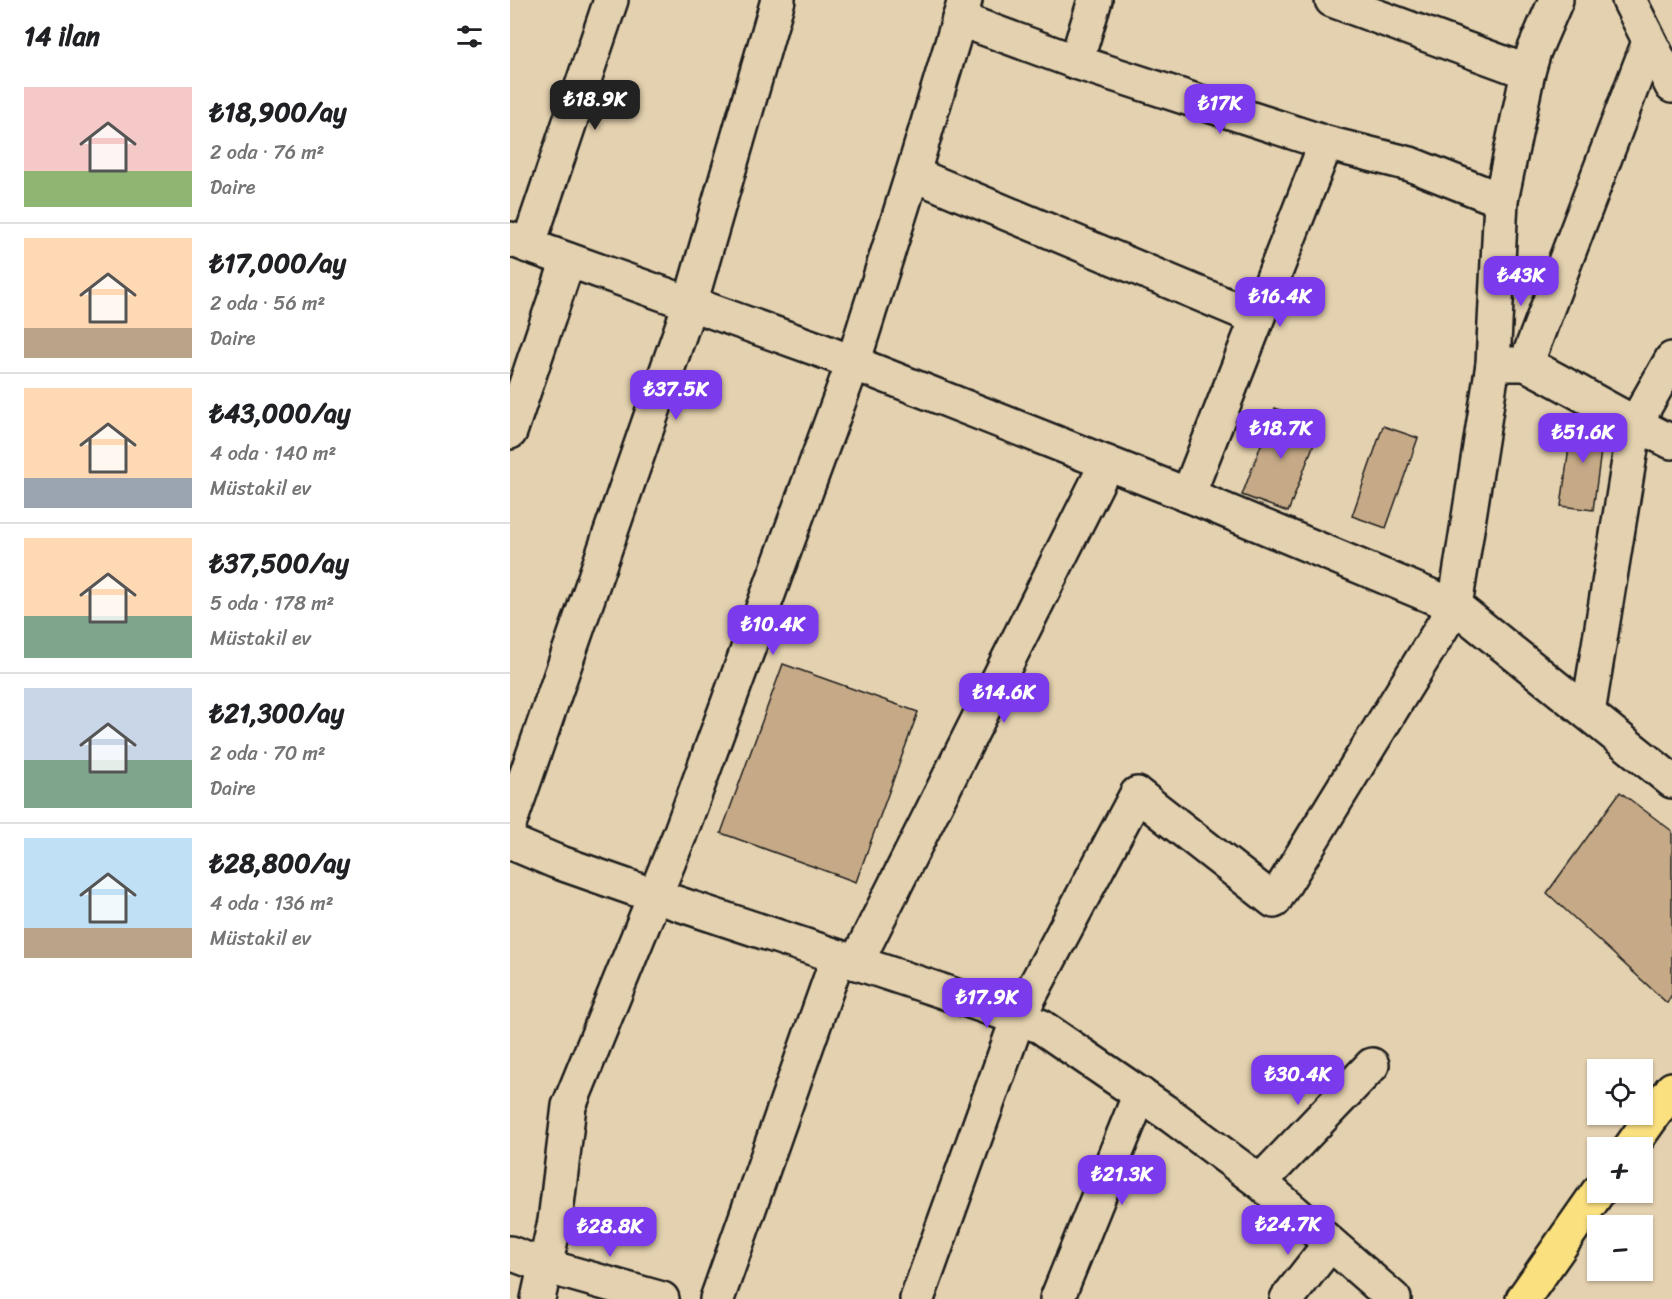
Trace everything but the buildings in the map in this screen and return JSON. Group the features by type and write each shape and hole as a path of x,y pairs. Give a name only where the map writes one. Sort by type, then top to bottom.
{"main road":[{"path":"1638,1137 1672,1089"},
{"path":"1523,1299 1591,1203"}],"street":[{"path":"611,0 519,242 853,363 1188,495 1455,606 1672,781"},
{"path":"510,822 690,304 778,0"},
{"path":"1076,62 1095,0"},
{"path":"1332,0 1528,72"},
{"path":"917,1299 1018,1018 1137,794 1274,901 1455,606 1493,364 1501,200 1528,72 1534,51 1556,0"},
{"path":"1629,0 1672,86"},
{"path":"538,1299 555,1221 569,1107 680,834 853,363 962,10 1076,62 1326,142 1410,164 1501,200"},
{"path":"1526,364 1649,42"},
{"path":"1188,495 1326,142"},
{"path":"913,174 1257,318"},
{"path":"510,432 568,260"},
{"path":"1588,713 1635,424 1672,360"},
{"path":"1493,364 1526,364 1672,442"},
{"path":"717,1299 847,960 1107,463"},
{"path":"510,842 555,861 655,896 1040,1026 1182,1123 1260,1182 1394,1299"},
{"path":"1260,1182 1372,1065"},
{"path":"1057,1299 1140,1094"},
{"path":"1287,1299 1330,1244"},
{"path":"510,1253 545,1266 662,1299"}]}
